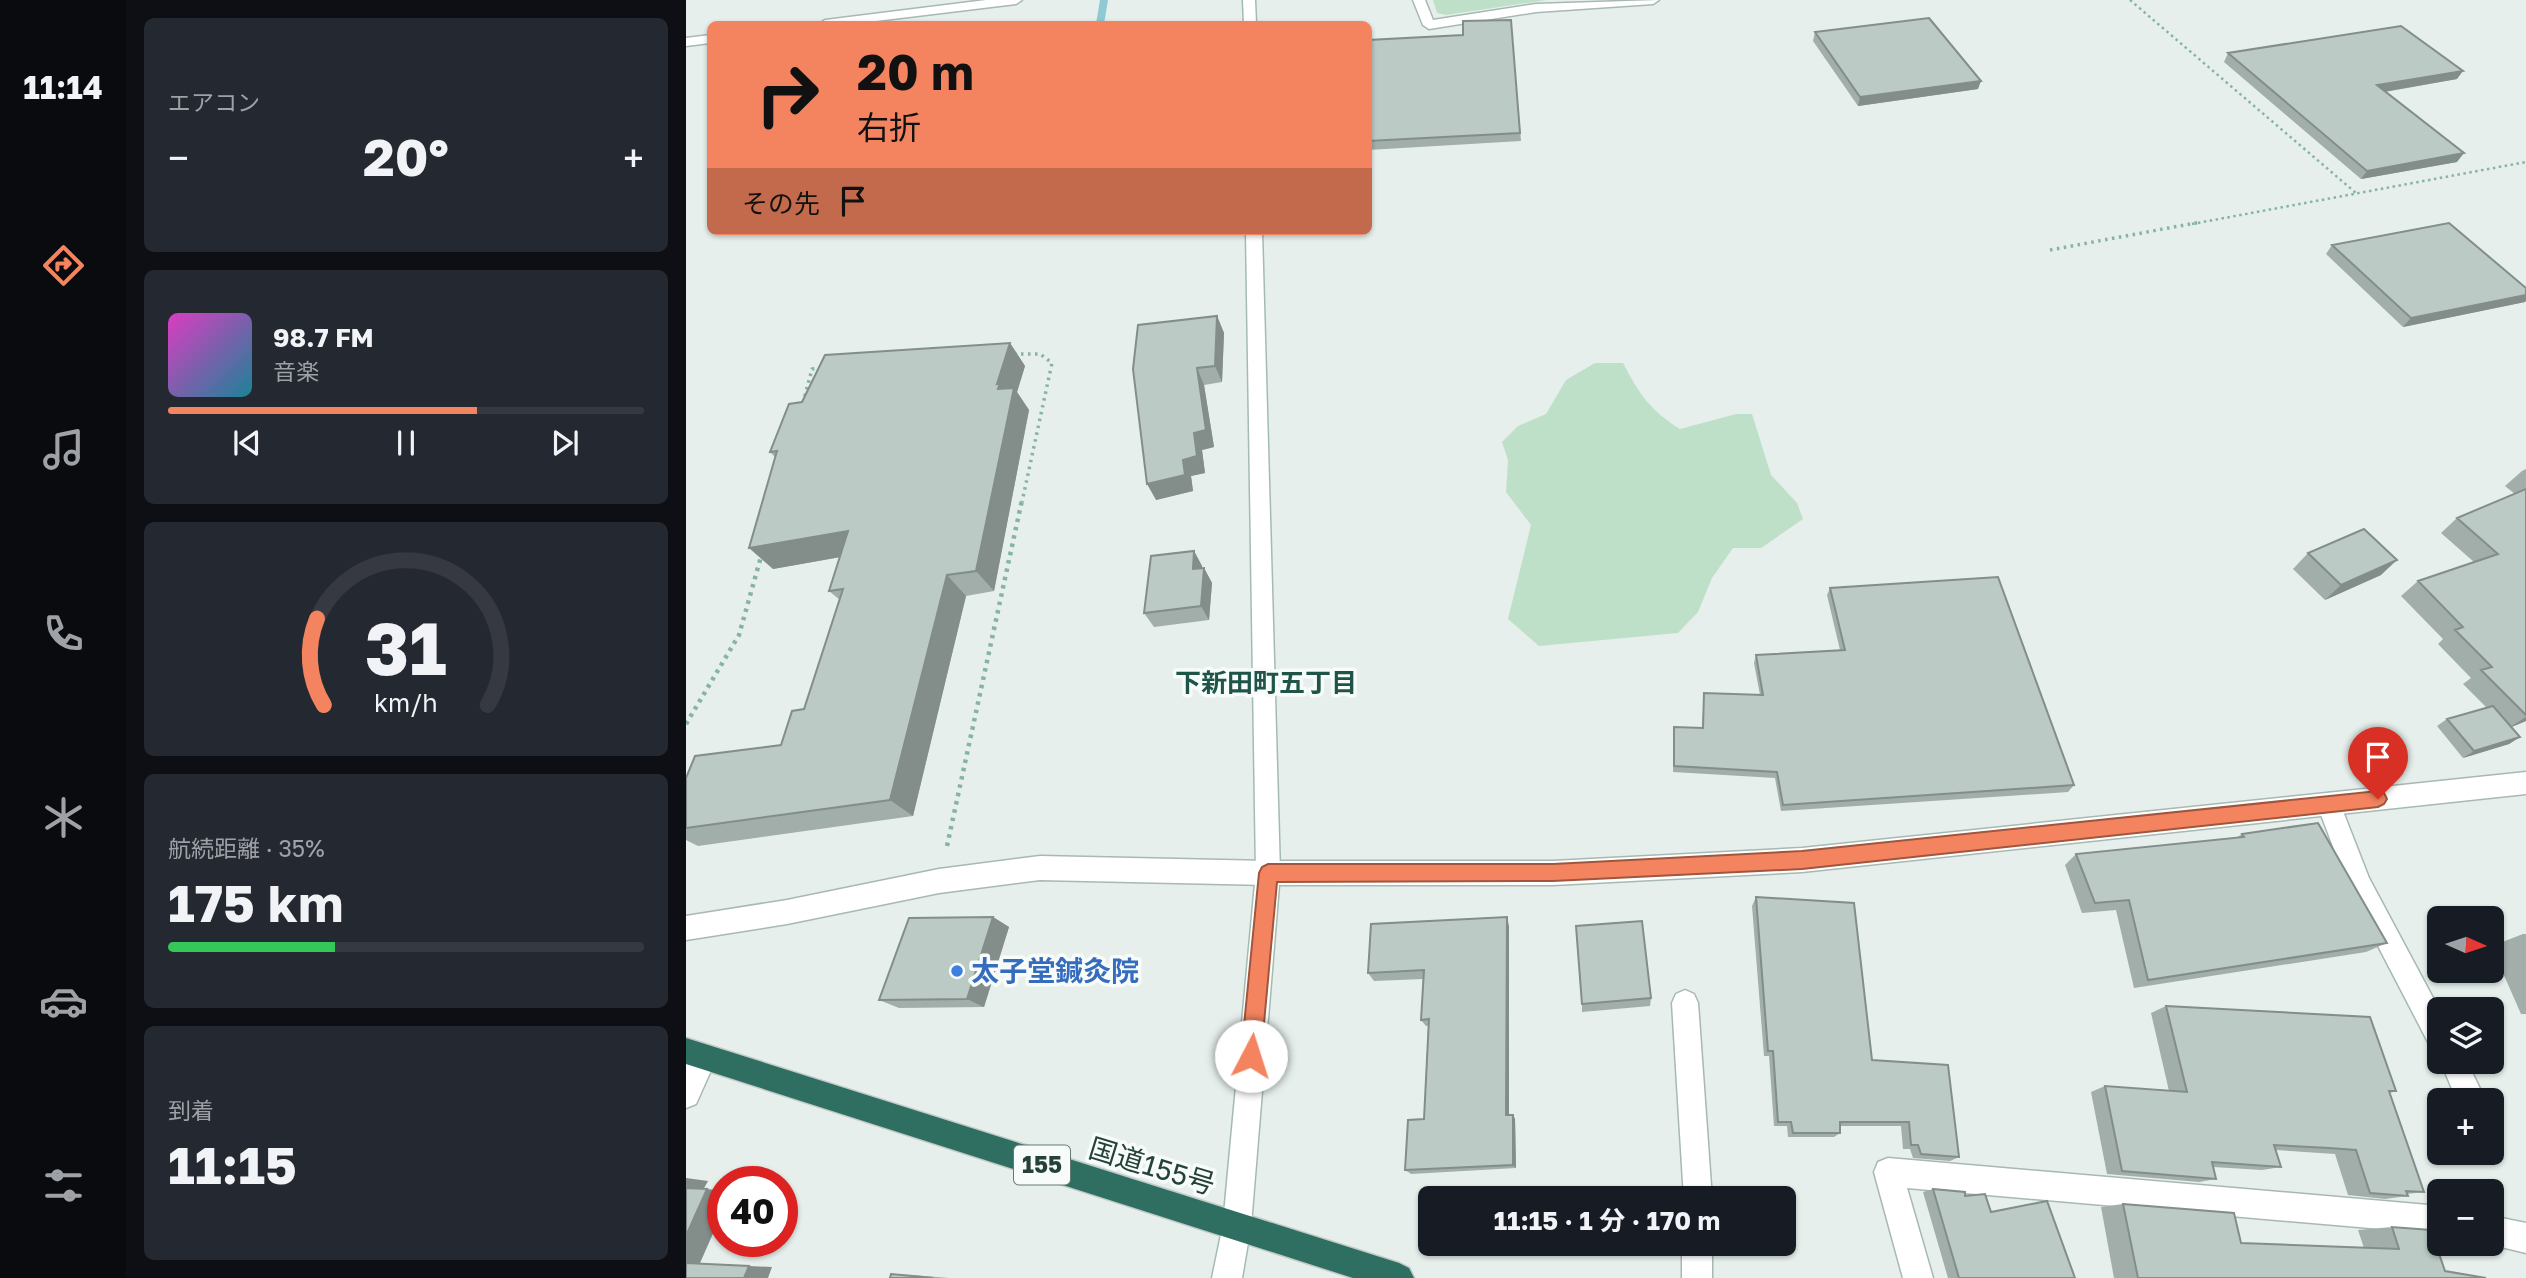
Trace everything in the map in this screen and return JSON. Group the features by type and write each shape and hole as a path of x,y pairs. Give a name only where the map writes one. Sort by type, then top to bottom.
{"highway":[{"name":"国道155号","path":"695,1054 1399,1278"}],"street":[{"path":"849,21 1016,0"},
{"path":"1249,0 1250,21"},
{"path":"1419,0 1429,24 1536,8 1653,0"},
{"path":"686,42 707,39"},
{"path":"1227,1278 1237,1225 1268,873 1254,235"},
{"path":"686,928 787,912 939,881 1040,868 1268,873 1553,873 1802,860 2526,783"},
{"path":"2329,804 2359,884 2427,1013"},
{"path":"1685,1003 1697,1186"},
{"path":"686,1094 695,1054"},
{"path":"1918,1278 1888,1172 2427,1219"},
{"path":"2504,1233 2526,1238"},
{"path":"1697,1256 1697,1278"}],"path":[{"path":"2130,0 2356,194"},
{"path":"2050,250 2526,162"},
{"path":"939,881 1052,363 1048,357 1035,352 1007,354"},
{"path":"801,409 812,369 826,368"},
{"path":"686,724 739,635 765,542"}],"green space":[{"path":"1433,0 1547,0 1446,15 1437,13"},
{"path":"1595,363 1623,363 1647,401 1680,429 1736,414 1752,414 1771,475 1797,503 1803,519 1761,548 1733,548 1712,578 1698,612 1678,633 1539,646 1508,619 1531,525 1506,492 1508,460 1502,442 1518,426 1546,414 1566,380"}],"building":[{"path":"1929,18 1981,81 1860,97 1815,32"},
{"path":"1511,20 1520,133 1372,141 1372,40 1463,35 1463,21"},
{"path":"2401,26 2463,71 2377,85 2464,153 2367,171 2228,53"},
{"path":"2449,223 2526,288 2526,295 2411,318 2332,245"},
{"path":"1217,316 1215,366 1197,368 1206,430 1194,433 1197,456 1183,460 1185,475 1147,484 1133,369 1138,325"},
{"path":"1010,343 997,384 1000,383 998,389 1014,388 976,571 947,575 890,800 686,828 686,778 695,756 781,745 792,711 804,709 843,589 829,591 848,531 749,548 777,451 770,452 789,404 802,402 825,355"},
{"path":"2526,489 2526,715 2481,670 2492,667 2455,630 2463,627 2418,581 2498,554 2457,518"},
{"path":"2364,529 2397,560 2341,585 2308,553"},
{"path":"1194,551 1193,569 1204,568 1201,606 1144,613 1151,556"},
{"path":"1998,577 2074,785 1783,805 1777,772 1674,766 1674,727 1703,728 1704,693 1763,695 1756,655 1845,650 1830,588"},
{"path":"2493,706 2520,737 2474,751 2447,719"},
{"path":"2318,823 2387,943 2148,980 2129,900 2095,903 2076,854 2244,837 2242,834"},
{"path":"1756,897 1854,903 1872,1060 1948,1065 1959,1157 1921,1154 1918,1145 1911,1145 1909,1122 1840,1122 1840,1133 1793,1133 1791,1122 1778,1122 1773,1051 1768,1051"},
{"path":"993,917 967,999 879,1000 909,918"},
{"path":"1507,917 1506,1115 1513,1115 1513,1165 1405,1170 1408,1120 1424,1119 1429,1019 1421,1020 1424,970 1368,973 1371,924"},
{"path":"1642,921 1651,998 1582,1004 1576,926"},
{"path":"2166,1006 2370,1017 2396,1091 2389,1091 2424,1192 2406,1191 2408,1196 2370,1193 2356,1150 2329,1148 2274,1145 2281,1167 2212,1162 2216,1179 2122,1171 2105,1086 2187,1092"},
{"path":"686,1188 707,1189 686,1236"},
{"path":"1933,1189 1965,1192 1965,1196 1985,1194 1991,1212 2047,1201 2075,1278 1959,1278"},
{"path":"2123,1204 2234,1213 2241,1243 2399,1249 2392,1227 2427,1230 2427,1256 2440,1256 2445,1271 2486,1278 2138,1278"},
{"path":"686,1263 749,1266 744,1278 686,1278"},
{"path":"891,1274 933,1278 890,1278"}],"waterway":[{"path":"1100,21 1104,0"}],"place":[{"name":"太子堂鍼灸院","path":"957,971"}],"district":[{"name":"下新田町五丁目","path":"1266,683"}],"route":[{"path":"1251,1056 1268,873 1553,873 1802,860 2378,799"}]}
